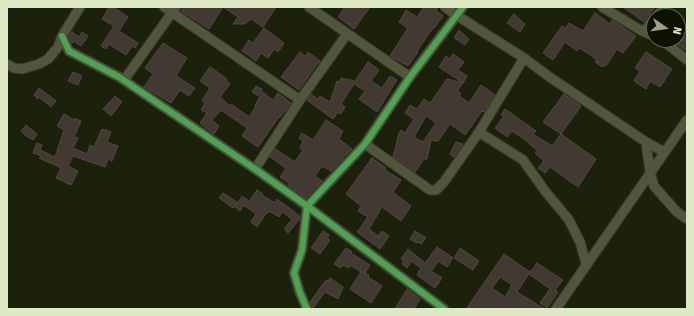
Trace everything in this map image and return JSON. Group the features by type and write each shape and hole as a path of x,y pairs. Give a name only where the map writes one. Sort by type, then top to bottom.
{"street":[{"path":"7,64 14,68 22,69 39,64 48,59 58,47 62,36 80,7"},
{"path":"164,7 174,10 300,100"},
{"path":"309,7 410,77"},
{"path":"445,7 524,58 646,142 664,152"},
{"path":"307,309 294,273 302,250 307,206 365,144 410,77 462,7"},
{"path":"602,7 646,33"},
{"path":"124,80 174,10"},
{"path":"642,31 646,29"},
{"path":"255,169 300,100 347,34"},
{"path":"62,36 69,51 124,80 255,169 307,206 444,309"},
{"path":"672,48 687,60"},
{"path":"365,144 430,190 436,190 444,182 479,132 524,58"},
{"path":"556,309 586,263 687,120"},
{"path":"479,132 522,160 569,220 580,242 586,263"},
{"path":"646,142 650,172 654,186 677,212 687,219"}],"building":[{"path":"109,7 113,7 128,17 119,31 138,43 135,48 132,46 126,55 109,44 106,49 101,46 114,26 102,19"},
{"path":"184,7 223,7 209,29 181,11"},
{"path":"223,7 276,7 263,27 251,19 244,24 233,24 238,17"},
{"path":"345,7 370,7 354,29 338,17"},
{"path":"424,7 438,7 436,11 443,16 433,28 408,66 390,56 408,28 399,22 406,10 417,17"},
{"path":"623,7 655,7 646,8 646,19 644,22"},
{"path":"595,13 610,24 612,20 636,36 623,53 617,49 606,66 605,65 602,67 595,62 597,60 580,48 577,51 565,42 553,60 543,53 562,26 566,28 569,23 583,31"},
{"path":"514,14 525,24 520,32 507,23"},
{"path":"686,25 687,47 685,50 682,48 686,48"},
{"path":"264,28 284,43 278,52 274,49 268,58 261,53 256,61 242,51 249,40 253,43"},
{"path":"459,30 469,39 465,45 454,38"},
{"path":"72,32 79,37 82,32 88,36 81,46 74,41 73,43 71,41 69,36"},
{"path":"163,43 187,58 176,76 195,88 189,96 180,90 171,103 144,87 153,74 145,68"},
{"path":"300,52 305,56 308,52 320,61 319,63 316,63 317,64 299,90 281,77"},
{"path":"646,52 672,69 660,87 650,81 646,89 634,81 640,71 635,68"},
{"path":"453,54 464,62 458,70 467,76 463,83 439,67 446,56 450,59"},
{"path":"368,62 379,70 371,81 382,88 390,76 397,80 377,112 359,99 365,91 354,84 341,104 345,107 341,114 338,112 333,119 307,100 311,94 318,99 320,96 330,102 337,81 339,82 341,78 355,81"},
{"path":"210,67 227,79 226,80 230,84 220,97 230,106 231,104 249,117 260,97 252,92 256,86 262,89 261,91 273,100 278,93 291,103 279,117 258,147 242,136 247,128 221,110 212,120 219,126 214,134 200,123 207,113 201,110 205,103 202,101 210,88 200,81"},
{"path":"73,72 82,76 78,85 68,81"},
{"path":"447,79 463,83 457,91 461,93 459,96 469,103 481,85 495,95 484,112 482,111 465,135 450,124 438,141 431,140 427,159 424,159 415,172 393,157 399,133 401,130 405,133 414,119 405,113 410,105 417,109 424,99 430,103","holes":["426,116 436,123 423,142 414,137"]},
{"path":"39,88 56,101 51,107 39,97 38,99 34,95"},
{"path":"564,94 581,106 561,134 543,122"},
{"path":"115,96 122,102 111,116 103,109"},
{"path":"505,109 536,131 533,134 552,146 561,134 596,159 578,187 550,167 545,173 538,168 544,161 535,153 537,150 528,142 512,131 507,137 495,128 504,116 501,115"},
{"path":"64,114 74,120 75,118 81,121 74,137 78,138 73,148 87,154 90,145 94,147 102,129 111,132 107,142 118,146 112,161 108,159 105,167 73,156 68,166 78,171 71,185 56,178 61,168 39,158 41,156 33,153 37,143 42,145 40,150 55,157 64,130 57,126"},
{"path":"326,120 343,131 339,139 352,149 331,171 322,166 315,176 322,181 306,198 280,177 286,168 270,157 275,149 295,162 303,150 300,148 303,141 299,138 302,133 313,140"},
{"path":"26,125 37,134 33,140 21,131"},
{"path":"456,142 463,144 454,157 450,154"},
{"path":"372,158 386,168 385,170 401,180 393,192 411,206 401,221 382,207 369,229 378,236 382,231 389,236 380,249 357,232 368,217 358,211 361,206 346,194"},
{"path":"257,190 275,203 277,199 300,216 299,220 288,233 285,228 292,219 282,212 279,217 269,211 268,213 267,212 257,227 251,222 256,214 245,206 243,206 240,211 235,207 242,196 249,201"},
{"path":"223,193 237,202 233,208 219,198"},
{"path":"323,231 329,235 327,238 330,240 320,254 311,248"},
{"path":"415,231 426,238 421,244 410,239"},
{"path":"437,247 453,258 447,267 439,261 431,271 442,278 435,288 417,275 421,268 411,261 407,268 402,264 404,261 401,259 408,249 425,263"},
{"path":"346,248 370,265 365,273 369,275 368,277 382,286 371,303 350,289 361,272 350,265 349,268 343,265 341,268 334,264"},
{"path":"460,248 479,261 473,270 454,258"},
{"path":"504,254 530,272 517,292 545,309 466,309","holes":["500,277 512,285 505,297 492,288"]},
{"path":"537,263 563,280 555,290 558,292 547,308 540,303 550,289 529,274"},
{"path":"330,278 343,287 338,299 325,292 313,308 310,302 326,280 328,281"},
{"path":"407,289 420,299 414,309 395,309"}],"cycle path":[{"path":"307,309 294,273 302,250 307,206 365,144 410,77 463,7"},
{"path":"62,36 69,51 119,77 255,169 307,206 444,309"}]}
